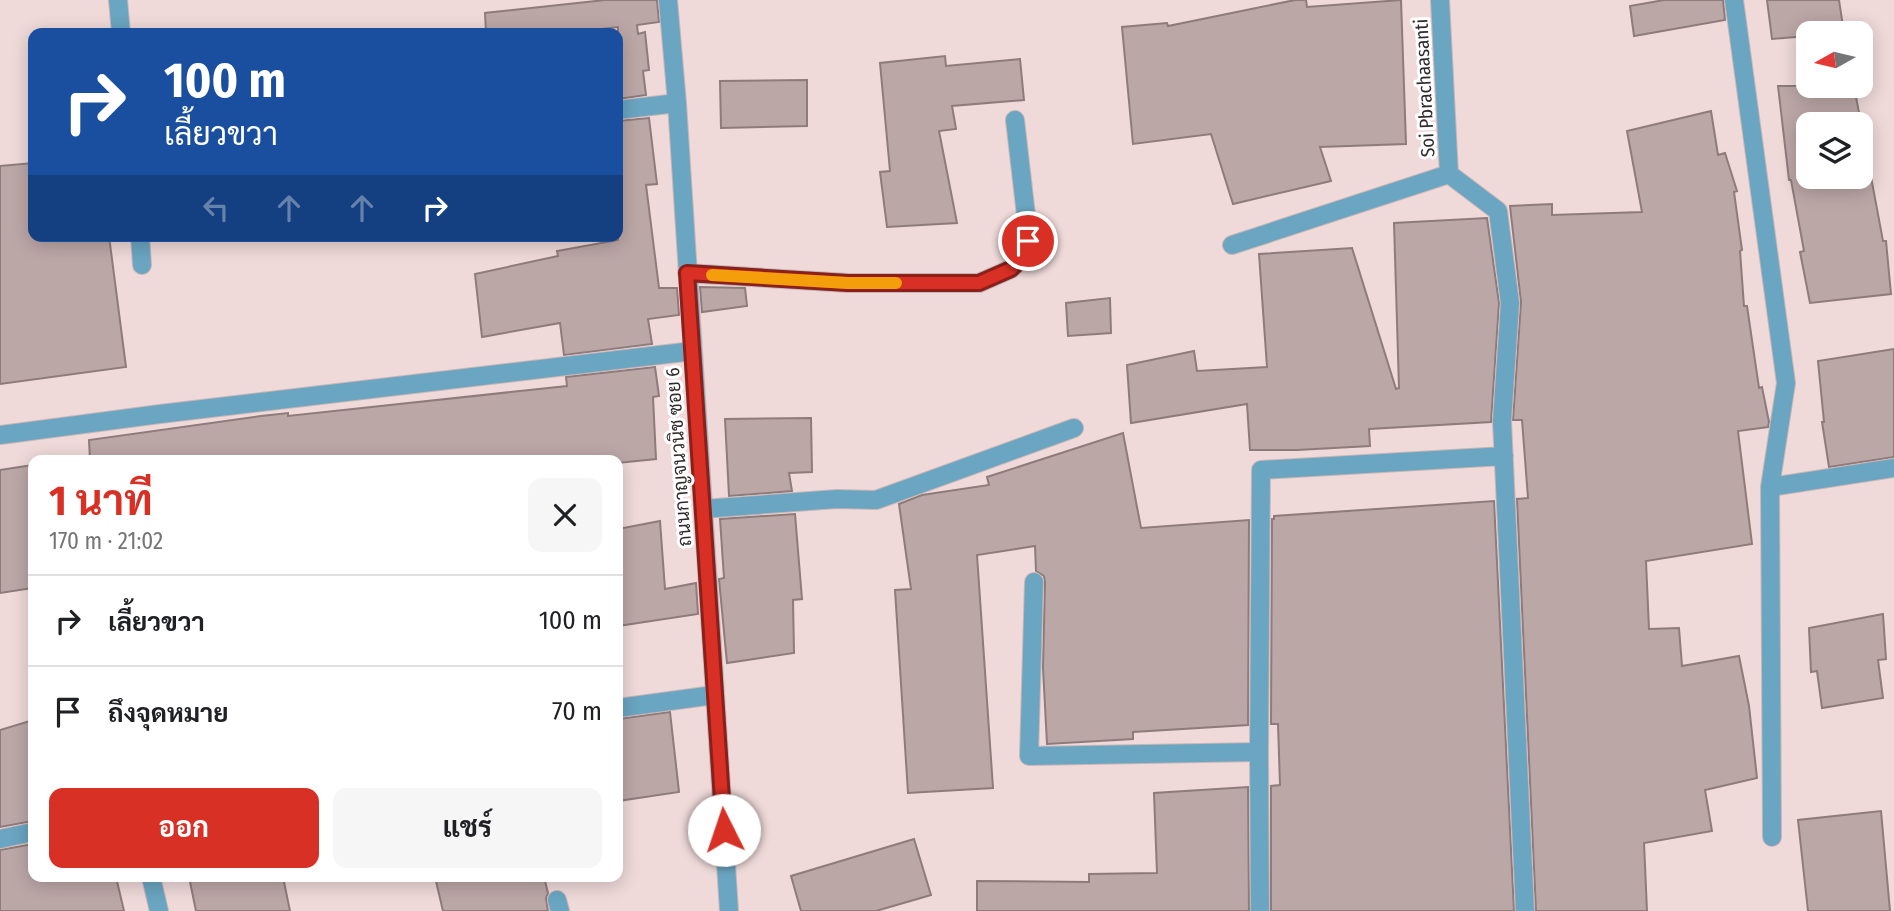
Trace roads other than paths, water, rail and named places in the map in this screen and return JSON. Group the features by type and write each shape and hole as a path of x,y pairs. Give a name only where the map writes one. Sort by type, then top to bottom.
{"street":[{"path":"118,0 121,28"},
{"name":"ถนนกาญจนวนิช ซอย 6","path":"668,0 729,911"},
{"name":"Soi Pbrachaasanti","path":"1440,0 1449,173"},
{"path":"1734,0 1786,383 1770,487 1772,837"},
{"path":"623,109 677,103"},
{"path":"687,273 848,283 979,283 1011,269 1022,258 1028,241 1015,120"},
{"path":"1232,245 1449,173 1498,211 1510,303 1502,421 1525,911"},
{"path":"140,242 142,265"},
{"path":"0,435 693,351"},
{"path":"703,509 836,499 876,500 1074,428"},
{"path":"1260,911 1261,470 1504,456"},
{"path":"1770,487 1894,468"},
{"path":"1034,582 1029,756 1259,752"},
{"path":"623,707 714,695"},
{"path":"0,839 28,833"},
{"path":"152,882 159,911"}]}
